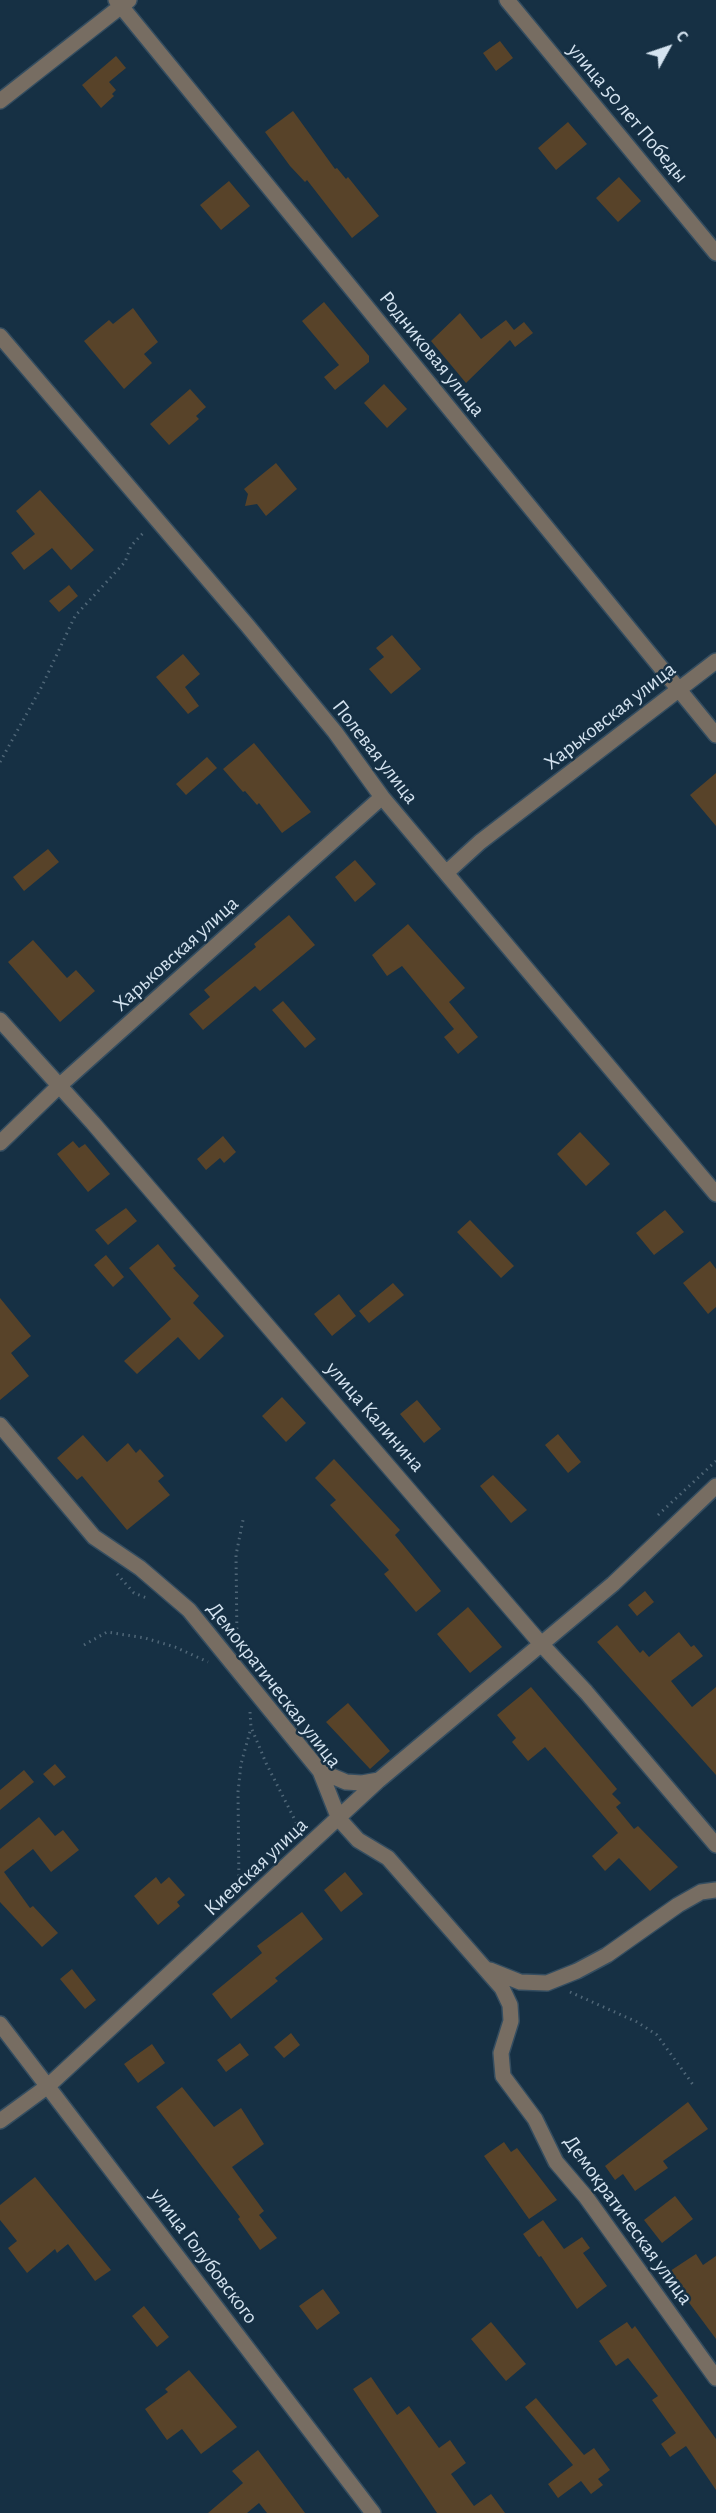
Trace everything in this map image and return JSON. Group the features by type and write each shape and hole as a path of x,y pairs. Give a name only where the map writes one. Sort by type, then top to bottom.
{"street":[{"name":"улица 50 лет Победы","path":"507,0 716,253"},
{"path":"0,101 122,2"},
{"name":"Родниковая улица","path":"122,2 716,735"},
{"name":"Полевая улица","path":"0,336 248,625 335,732 382,797 716,1194"},
{"name":"Харьковская улица","path":"446,873 480,842 716,661"},
{"name":"Харьковская улица","path":"0,1143 59,1086 382,797"},
{"name":"улица Калинина","path":"0,1020 542,1645 586,1692 716,1845"},
{"name":"Демократическая улица","path":"0,1425 94,1537 140,1568 189,1610 320,1771 339,1819 358,1840 388,1858 502,1988 510,2005 511,2021 501,2053 503,2076 535,2119 556,2162 586,2198 716,2378"},
{"name":"Киевская улица","path":"0,2121 48,2086 379,1780 613,1584 716,1486"},
{"path":"320,1771 346,1782 362,1783 379,1780"},
{"path":"484,1967 513,1980 547,1983 608,1955 678,1905 701,1892 716,1890"},
{"name":"улица Голубовского","path":"0,2024 373,2513"}],"path":[{"path":"0,762 42,686 75,616 125,562 131,546 156,518"},
{"path":"239,1670 235,1587 236,1555 243,1520"},
{"path":"84,1645 107,1632 145,1638 175,1647 212,1664"},
{"path":"249,1708 251,1727 266,1763 310,1846"},
{"path":"237,1913 238,1792 241,1764 251,1727"},
{"path":"547,1983 637,2022 657,2035 694,2086"}],"building":[{"path":"500,41 513,58 496,71 483,53"},
{"path":"116,56 126,68 109,82 116,90 112,94 114,96 101,108 82,85"},
{"path":"293,111 335,169 337,168 346,179 348,177 379,216 352,238 307,180 305,182 290,166 265,132"},
{"path":"568,122 587,144 556,170 538,148"},
{"path":"619,177 641,201 618,222 596,198"},
{"path":"229,181 250,206 221,230 200,205"},
{"path":"324,302 369,356 369,362 335,390 324,377 339,365 302,321"},
{"path":"133,308 158,342 144,354 152,363 124,389 84,341 109,320 113,324"},
{"path":"460,313 481,339 506,320 514,330 524,322 533,333 515,347 510,340 466,383 431,341"},
{"path":"384,384 407,409 387,428 364,403"},
{"path":"190,389 206,407 196,416 199,419 169,445 150,424"},
{"path":"276,463 297,489 266,516 257,504 245,506 248,494 244,489"},
{"path":"40,490 94,550 71,570 52,548 24,570 11,553 35,534 16,511"},
{"path":"69,585 78,596 59,612 49,601"},
{"path":"392,635 421,669 391,694 369,669 384,657 376,648"},
{"path":"183,654 200,674 185,687 199,706 188,714 156,677"},
{"path":"254,743 311,812 282,833 259,803 257,805 245,791 243,792 223,769"},
{"path":"207,757 217,768 186,795 176,784"},
{"path":"716,773 716,826 690,795"},
{"path":"48,849 59,862 24,891 13,877"},
{"path":"355,860 376,884 355,902 335,877"},
{"path":"289,915 315,945 260,991 255,986 203,1030 189,1014 210,997 204,990 256,947 254,944"},
{"path":"408,924 465,988 449,1002 478,1037 458,1054 444,1037 454,1029 402,966 387,976 372,955"},
{"path":"33,940 67,978 76,970 95,991 60,1022 8,962"},
{"path":"283,1001 316,1039 305,1048 272,1010"},
{"path":"580,1132 610,1164 586,1186 557,1154"},
{"path":"223,1136 236,1152 224,1163 220,1158 206,1170 197,1159"},
{"path":"73,1141 79,1148 85,1144 110,1174 88,1192 57,1154"},
{"path":"126,1208 137,1221 108,1245 95,1230"},
{"path":"665,1210 684,1232 654,1255 636,1233"},
{"path":"470,1220 514,1266 501,1278 457,1232"},
{"path":"158,1244 176,1266 173,1268 199,1296 193,1303 224,1336 199,1360 178,1337 137,1374 124,1361 171,1319 129,1268"},
{"path":"106,1255 124,1277 113,1287 94,1265"},
{"path":"710,1261 716,1269 716,1307 708,1314 683,1283"},
{"path":"393,1283 404,1295 369,1323 359,1311"},
{"path":"339,1294 356,1316 332,1336 314,1314"},
{"path":"0,1298 31,1336 11,1353 29,1376 0,1400"},
{"path":"282,1397 306,1423 286,1442 262,1416"},
{"path":"417,1400 441,1429 424,1443 400,1414"},
{"path":"558,1434 581,1462 568,1473 545,1445"},
{"path":"83,1435 107,1462 128,1443 136,1453 140,1449 164,1476 158,1481 170,1495 127,1530 82,1476 77,1480 57,1458"},
{"path":"334,1459 400,1530 395,1535 441,1591 416,1612 384,1574 389,1570 330,1505 336,1500 315,1478"},
{"path":"493,1475 527,1510 511,1523 480,1486"},
{"path":"645,1591 654,1602 637,1616 628,1605"},
{"path":"468,1607 502,1647 470,1673 437,1634"},
{"path":"617,1625 640,1653 643,1650 649,1657 679,1632 691,1647 694,1645 703,1656 671,1681 692,1707 716,1687 716,1775 597,1642"},
{"path":"531,1687 617,1789 612,1794 621,1803 616,1807 634,1829 638,1826 678,1867 650,1891 619,1858 605,1871 592,1856 618,1833 545,1747 528,1761 512,1742 516,1738 497,1715"},
{"path":"348,1703 390,1751 370,1769 326,1722"},
{"path":"55,1764 66,1777 54,1786 43,1774"},
{"path":"24,1770 34,1782 0,1810 0,1790"},
{"path":"39,1817 55,1836 63,1830 79,1850 51,1872 33,1849 4,1872 30,1908 33,1906 58,1933 42,1947 0,1902 0,1849"},
{"path":"345,1872 363,1894 341,1912 324,1890"},
{"path":"156,1877 161,1884 169,1877 185,1895 177,1902 180,1906 158,1925 134,1896"},
{"path":"302,1912 323,1939 275,1978 278,1981 231,2019 212,1994 262,1953 257,1946"},
{"path":"72,1969 96,2000 85,2009 60,1979"},
{"path":"291,2033 300,2045 284,2058 274,2047"},
{"path":"240,2043 249,2055 226,2072 217,2060"},
{"path":"152,2044 165,2063 138,2083 124,2064"},
{"path":"182,2087 214,2127 241,2108 264,2144 232,2167 264,2211 259,2215 277,2238 260,2250 238,2219 240,2217 156,2107"},
{"path":"688,2102 708,2129 663,2161 668,2168 635,2191 623,2174 615,2180 605,2166"},
{"path":"504,2142 511,2152 517,2148 557,2200 529,2219 484,2156"},
{"path":"35,2177 111,2270 95,2281 68,2244 57,2253 55,2249 27,2273 8,2248 17,2241 0,2220 0,2205"},
{"path":"675,2196 693,2219 662,2243 644,2220"},
{"path":"543,2220 564,2249 582,2237 590,2248 583,2253 607,2286 577,2309 523,2234"},
{"path":"696,2254 703,2265 716,2256 716,2339 667,2273"},
{"path":"323,2289 340,2313 317,2330 299,2306"},
{"path":"144,2306 169,2337 157,2347 132,2316"},
{"path":"491,2322 526,2364 506,2381 471,2339"},
{"path":"627,2322 632,2329 635,2326 716,2439 716,2490 686,2446 670,2457 661,2444 676,2433 652,2400 658,2396 628,2358 616,2366 599,2341"},
{"path":"189,2370 237,2427 201,2454 182,2429 167,2440 145,2409 168,2392 165,2389"},
{"path":"371,2377 397,2415 409,2406 439,2448 450,2440 466,2463 451,2474 474,2506 491,2494 505,2513 437,2513 353,2389"},
{"path":"536,2398 584,2455 594,2448 610,2470 598,2479 603,2485 591,2494 581,2481 558,2498 548,2484 573,2465 525,2407"},
{"path":"258,2450 305,2513 267,2513 259,2503 247,2513 208,2513 243,2483 232,2471"}]}
